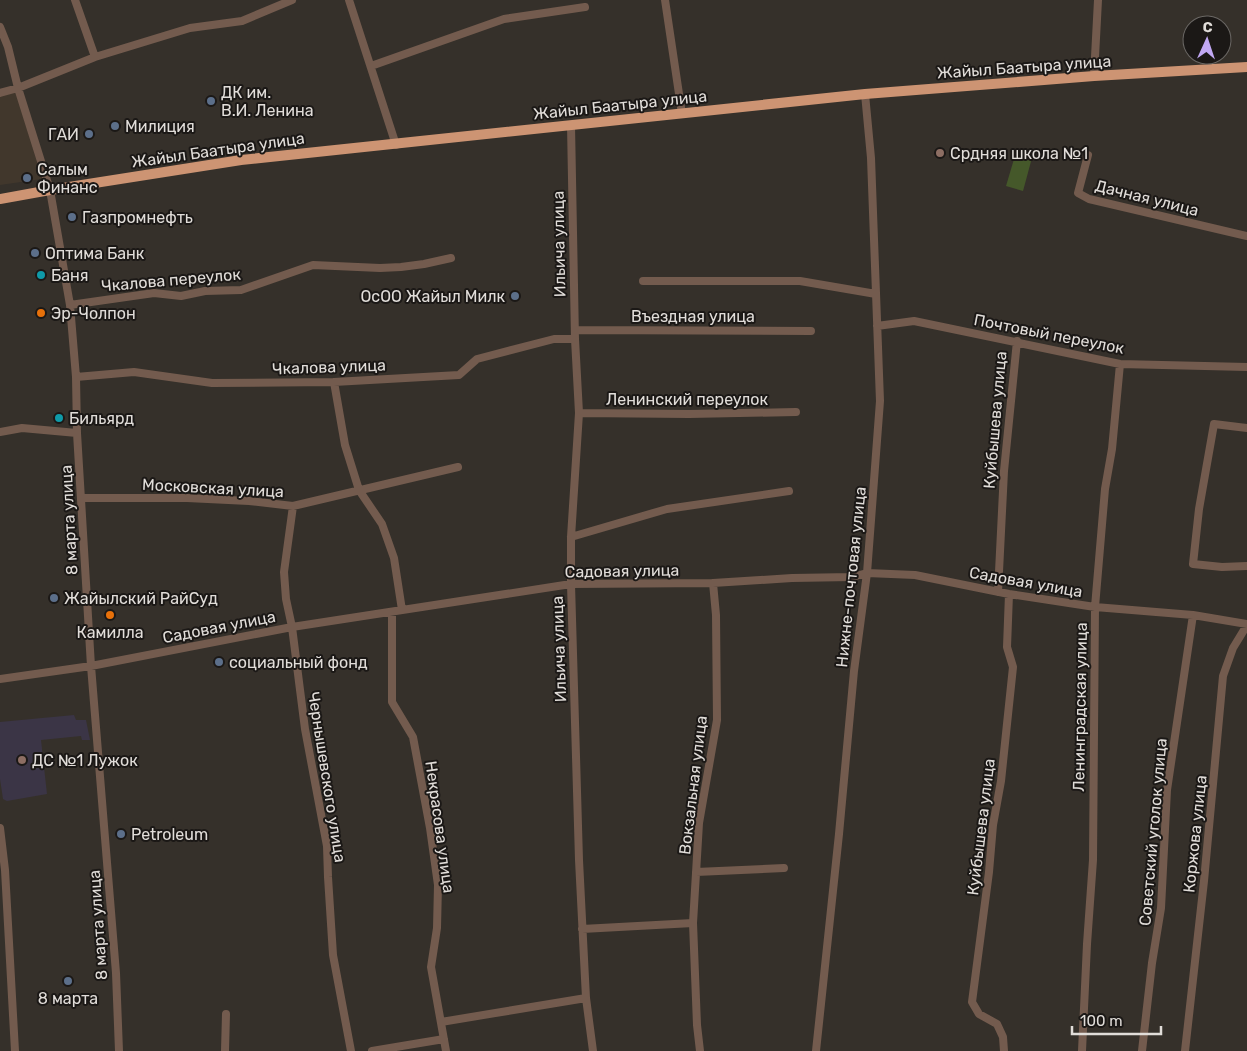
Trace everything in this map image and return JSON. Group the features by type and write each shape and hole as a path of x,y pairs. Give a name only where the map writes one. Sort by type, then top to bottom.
{"highway":[{"name":"Жайыл Баатыра улица","path":"0,199 241,160 682,114 865,100 1094,76 1247,67"}],"street":[{"path":"75,0 95,57"},
{"path":"0,93 18,88 95,57 190,28 242,21 292,0"},
{"path":"349,0 396,144"},
{"path":"665,0 682,114"},
{"path":"1094,76 1098,0"},
{"path":"371,66 504,19 585,7"},
{"name":"8 марта улица","path":"0,27 8,47 18,88 50,190 70,305 76,378 77,433 91,666 116,973 119,1051"},
{"name":"Нижне-почтовая улица","path":"816,1051 840,834 854,671 867,573 880,401 870,158 865,100"},
{"name":"Ильича улица","path":"571,126 578,413 571,537 571,584 582,929 586,998 592,1051"},
{"name":"Дачная улица","path":"1088,156 1078,192 1089,199 1247,236"},
{"name":"Чкалова переулок","path":"70,305 154,293 181,296 204,291 241,290 313,265 400,267 451,258"},
{"path":"643,281 800,281 876,294"},
{"name":"Почтовый переулок","path":"877,326 914,321 1120,364 1247,367"},
{"name":"Въездная улица","path":"575,334 811,331"},
{"name":"Чкалова улица","path":"76,378 134,372 212,382 334,382 459,375 477,359 575,334"},
{"name":"Куйбышева улица","path":"998,592 1004,471 1016,341"},
{"name":"Ленинградская улица","path":"1082,1051 1086,944 1093,860 1095,607 1105,489 1112,449 1120,364"},
{"path":"334,382 345,445 359,490 382,524 394,558 402,610"},
{"name":"Ленинский переулок","path":"578,413 689,414 796,412"},
{"path":"1247,428 1214,424 1193,564 1222,567 1247,566"},
{"path":"0,432 22,428 77,433"},
{"name":"Московская улица","path":"81,498 154,497 249,501 293,506 458,467"},
{"path":"571,537 667,509 789,491"},
{"name":"Чернышевского улица","path":"293,506 284,572 286,599 292,627 305,729 327,846 333,955 351,1051"},
{"name":"Садовая улица","path":"0,679 91,666 292,627 571,584 713,583 792,578 852,577 867,573 915,575 1009,594 1095,607 1192,615 1247,625"},
{"name":"Вокзальная улица","path":"700,1051 697,1025 693,923 699,823 717,720 716,615 713,583"},
{"name":"Куйбышева улица","path":"1004,1051 1003,1036 997,1024 979,1014 972,1002 1011,695 1013,667 1007,647 1009,594"},
{"name":"Некрасова улица","path":"392,612 392,702 413,737 430,828 438,885 438,928 431,967 446,1051"},
{"name":"Советский уголок улица","path":"1142,1051 1152,963 1161,908 1168,790 1192,615"},
{"name":"Коржова улица","path":"1185,1051 1204,881 1223,676 1233,648 1247,625"},
{"path":"0,828 5,870 15,1051"},
{"path":"696,872 784,868"},
{"path":"582,929 693,923"},
{"path":"441,1022 586,998"},
{"path":"225,1051 226,1014"},
{"path":"372,1051 444,1039"}],"shaded area":[{"path":"16,92 42,179 0,185 0,97"},
{"name":"ДС №1 Лужок","path":"74,715 76,720 86,720 90,740 82,740 81,736 41,740 47,794 7,801 3,799 0,779 0,722"}],"green space":[{"path":"1017,149 1033,154 1023,191 1006,186"}],"place":[{"name":"ДК им. В.И. Ленина","path":"211,101"},
{"name":"Милиция","path":"115,126"},
{"name":"ГАИ","path":"89,134"},
{"name":"Срдняя школа №1","path":"940,153"},
{"name":"Салым Финанс","path":"27,178"},
{"name":"Газпромнефть","path":"72,217"},
{"name":"Оптима Банк","path":"35,253"},
{"name":"Баня","path":"41,275"},
{"name":"ОсОО Жайыл Милк","path":"515,296"},
{"name":"Эр-Чолпон","path":"41,313"},
{"name":"Бильярд","path":"59,418"},
{"name":"Жайылский РайСуд","path":"54,598"},
{"name":"Камилла","path":"110,615"},
{"name":"социальный фонд","path":"219,662"},
{"name":"ДС №1 Лужок","path":"22,760"},
{"name":"Petroleum","path":"121,834"},
{"name":"8 марта","path":"68,981"}]}
